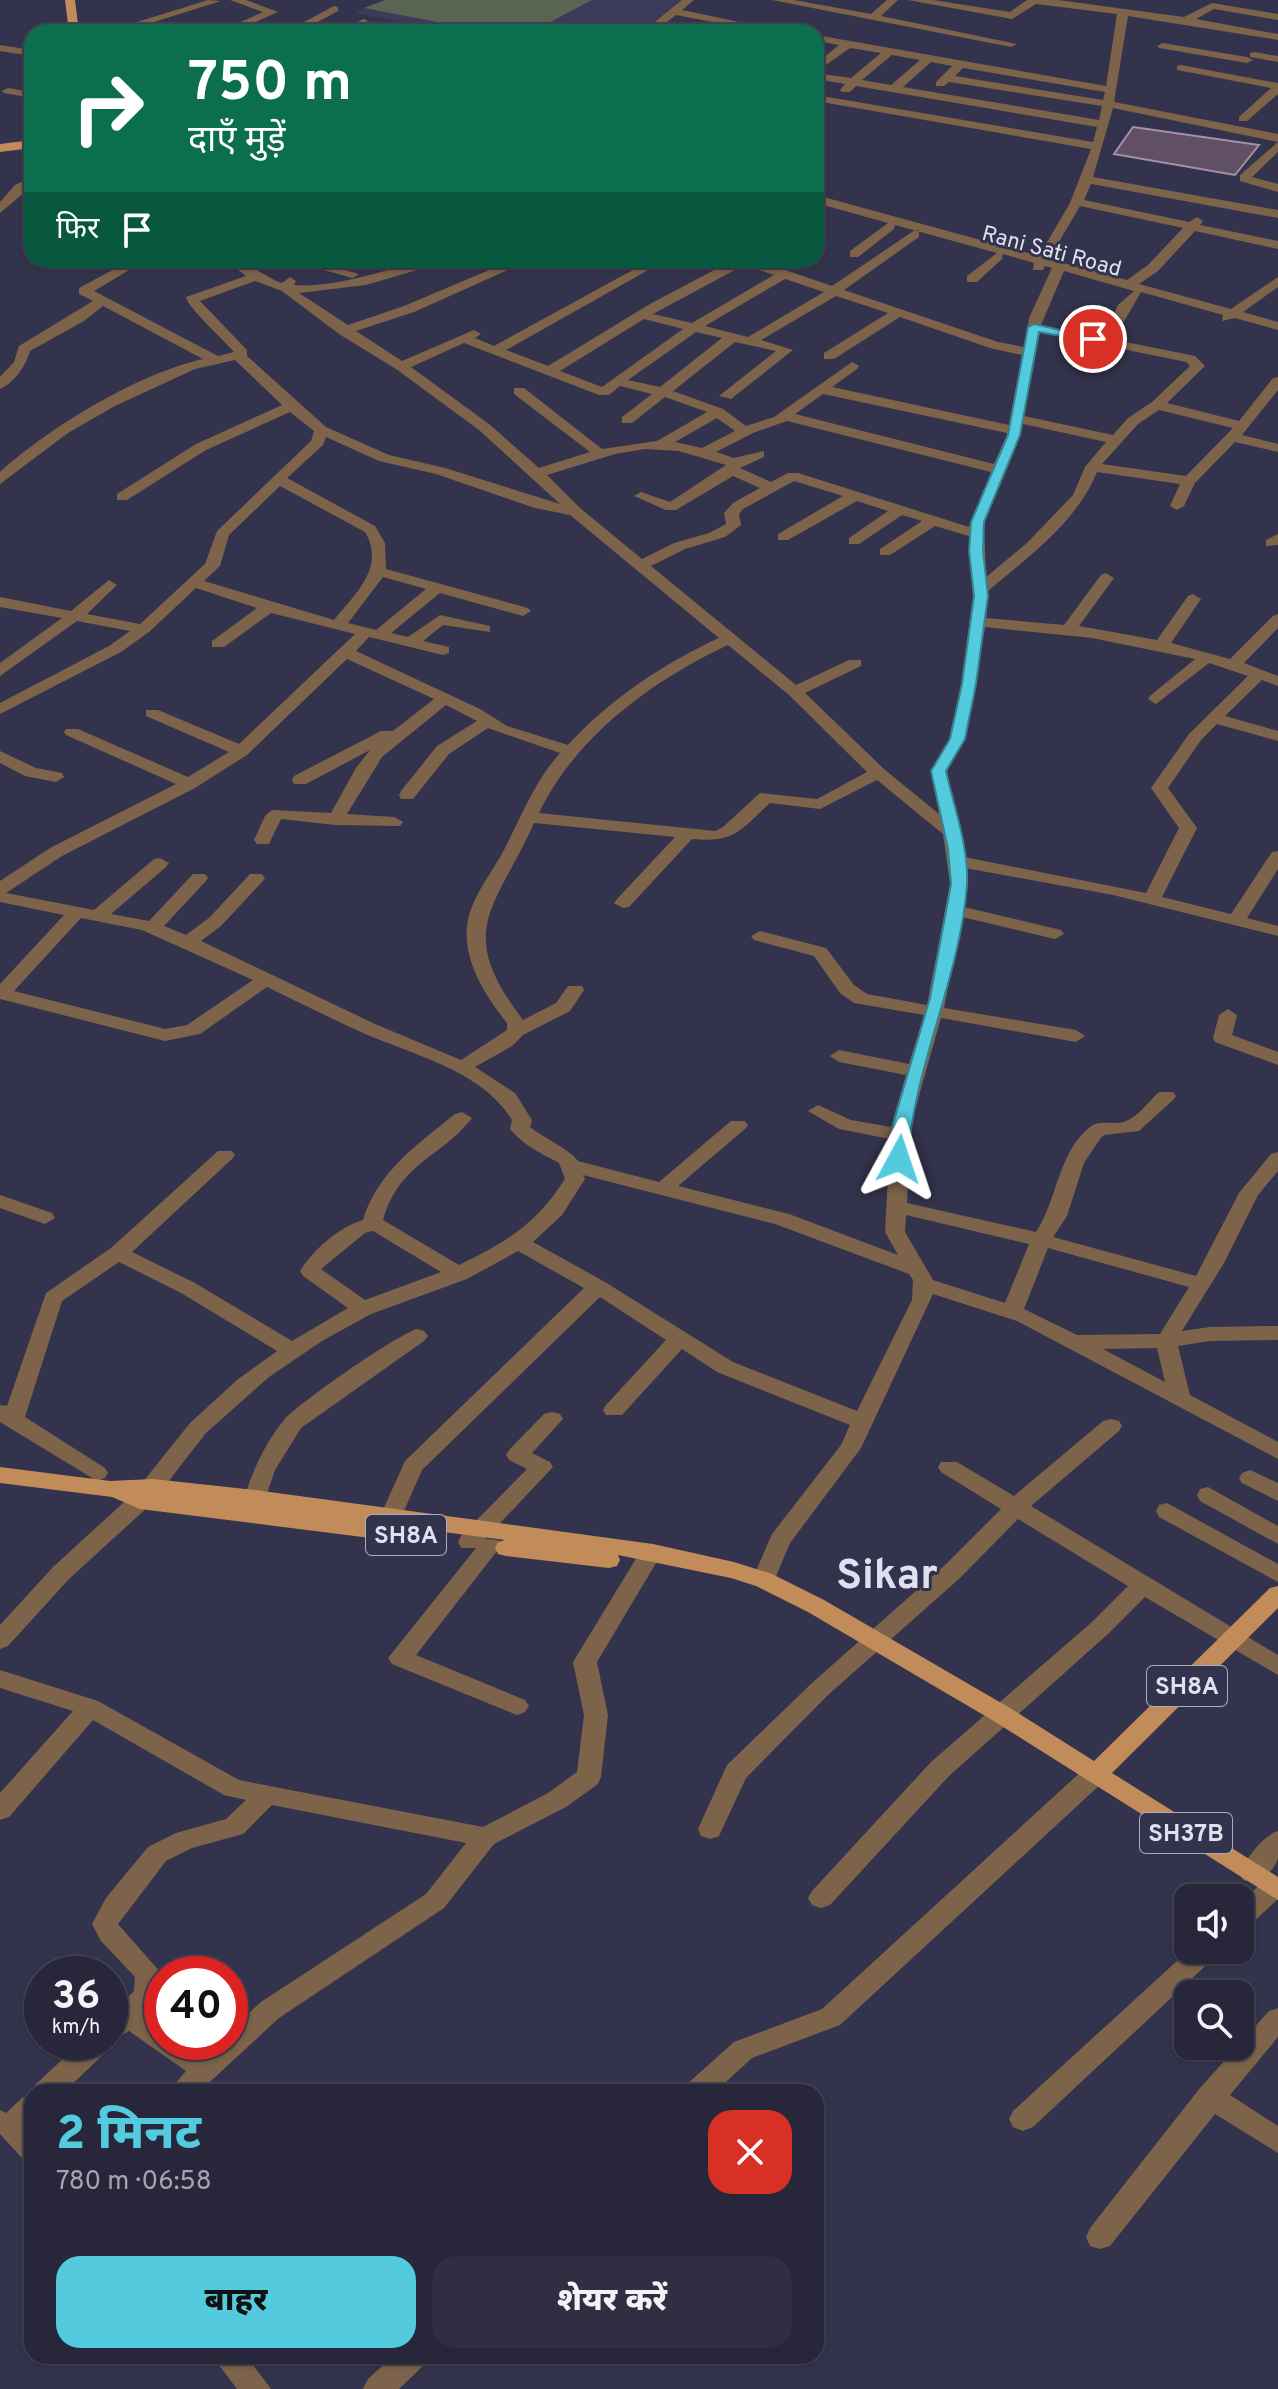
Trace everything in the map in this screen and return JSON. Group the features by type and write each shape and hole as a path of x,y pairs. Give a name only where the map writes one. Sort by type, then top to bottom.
{"main road":[{"path":"70,0 73,24"},
{"path":"0,146 24,140"},
{"name":"SH8A","path":"0,1475 103,1481 147,1494 252,1506 645,1563 705,1565"},
{"name":"SH8A","path":"480,1539 653,1552 764,1580 816,1606 1001,1714 1094,1775 1278,1594"},
{"name":"SH37B","path":"1094,1775 1276,1888"}],"street":[{"path":"137,24 217,0"},
{"path":"149,24 217,0"},
{"path":"235,0 273,13 243,24"},
{"path":"658,24 689,0"},
{"path":"777,0 878,22 931,28 1011,44"},
{"path":"878,22 893,0"},
{"path":"913,0 1012,16 1034,0 1109,9 1122,4 1155,6"},
{"path":"977,11 989,0"},
{"path":"1166,31 1224,0"},
{"path":"1122,4 1182,20 1278,37"},
{"path":"824,203 1040,265 1077,202 1109,104 1122,4"},
{"path":"1212,6 1272,16"},
{"path":"1245,31 1272,16 1278,6"},
{"path":"306,24 334,9"},
{"path":"675,12 741,24"},
{"path":"722,24 725,21"},
{"path":"919,36 931,28"},
{"path":"824,63 863,37"},
{"path":"824,40 1111,90"},
{"path":"834,101 853,82 908,44"},
{"path":"1163,46 1278,59"},
{"path":"0,55 6,49"},
{"path":"1224,77 1254,54"},
{"path":"885,110 929,58"},
{"path":"929,95 960,64"},
{"path":"1181,68 1278,87"},
{"path":"824,77 1102,124"},
{"path":"947,78 1109,104 1278,138"},
{"path":"1243,119 1278,87"},
{"path":"8,91 24,94"},
{"path":"824,99 1095,146"},
{"path":"1255,108 1278,112"},
{"path":"1278,146 1244,178 1278,188"},
{"path":"1085,179 1278,214"},
{"path":"0,209 24,185"},
{"path":"1077,202 1278,245"},
{"path":"1117,322 1131,290 1216,202"},
{"name":"Rani Sati Road","path":"824,204 915,234 1278,329"},
{"path":"1252,239 1278,214"},
{"path":"854,254 890,226"},
{"path":"750,341 835,290 915,234"},
{"path":"972,279 998,256"},
{"path":"125,268 86,289 85,293 147,322 216,360"},
{"path":"244,268 257,276 288,284 330,286 410,268"},
{"path":"261,268 288,284 344,331 401,366 484,427 575,511 795,692 878,773 951,832"},
{"path":"327,268 353,274"},
{"path":"288,284 316,282 379,268"},
{"path":"344,331 409,309 505,268"},
{"path":"494,351 645,268"},
{"path":"548,372 642,315 728,268"},
{"path":"766,268 995,345 1028,352"},
{"path":"764,1580 780,1540 850,1448 922,1300 919,1277 895,1232 901,1135 935,1011 959,884 939,771 957,739 977,622 980,590 977,522 1016,425 1034,327 1058,270"},
{"path":"401,366 470,336 494,351 604,392 690,327 784,274"},
{"path":"0,480 20,460 116,403 186,367 242,353 209,315 193,302 193,297 257,276"},
{"path":"1230,316 1278,281"},
{"path":"0,385 20,363 24,349 79,318 100,302"},
{"path":"829,356 897,313"},
{"path":"642,315 787,351 726,396"},
{"path":"980,590 1032,546 1080,497 1092,467 1133,421 1157,405 1198,366 1195,361 1034,327"},
{"path":"627,420 732,337"},
{"path":"238,355 321,430 384,458 440,471 540,505 575,511"},
{"path":"703,453 785,416 852,366"},
{"path":"617,381 717,412 734,420 744,432"},
{"path":"1177,506 1189,481 1237,431 1278,381"},
{"path":"821,389 1115,440"},
{"path":"519,391 587,441 600,455"},
{"path":"1157,405 1278,448"},
{"path":"122,497 201,447 291,406"},
{"path":"660,445 717,412"},
{"path":"785,416 999,470"},
{"path":"0,709 115,649 143,629 216,561 222,534 229,525 318,442 321,430"},
{"path":"537,473 600,455 660,445 703,453 771,488"},
{"path":"641,496 671,507 759,454"},
{"path":"0,457 20,460"},
{"path":"1092,467 1189,481"},
{"path":"641,566 694,541 709,540 724,534 734,525 731,513 793,476 977,534"},
{"path":"278,480 376,534 378,571 340,623"},
{"path":"783,537 856,495"},
{"path":"854,541 899,510"},
{"path":"885,552 932,521"},
{"path":"378,571 523,611"},
{"path":"1069,629 1106,578"},
{"path":"192,582 271,605 294,615 340,623 443,650"},
{"path":"0,671 76,615 109,585"},
{"path":"0,889 78,839 189,784 241,751 346,652 438,587"},
{"path":"1162,644 1193,599"},
{"path":"0,602 143,629"},
{"path":"218,644 271,605"},
{"path":"412,642 440,620 484,629"},
{"path":"977,622 1069,629 1162,644 1278,681"},
{"path":"1233,665 1274,628"},
{"path":"516,1031 516,1023 493,993 481,969 476,945 477,918 546,782 570,751 628,699 695,655 731,638"},
{"path":"346,652 490,720 507,732 570,751"},
{"path":"1156,699 1206,657"},
{"path":"795,692 855,663"},
{"path":"1152,899 1188,828 1159,788 1195,737 1259,674"},
{"path":"335,820 369,762 445,698"},
{"path":"152,713 241,751"},
{"path":"1214,718 1278,736"},
{"path":"407,795 443,750 490,720"},
{"path":"300,780 412,723"},
{"path":"72,732 189,784"},
{"path":"0,756 31,772 56,777"},
{"path":"528,817 717,836 729,831 766,797 820,804 878,773"},
{"path":"263,840 276,815 394,822"},
{"path":"623,903 686,835"},
{"path":"1237,919 1278,856"},
{"path":"957,861 1152,899 1278,931"},
{"path":"98,916 160,863"},
{"path":"153,928 199,878"},
{"path":"188,942 215,922 256,878"},
{"path":"0,897 153,928 382,1034 462,1067 508,1097 522,1120 520,1129 541,1146 568,1160 575,1179 563,1203 545,1223 518,1242 460,1274 362,1308 291,1350 197,1429 147,1494 61,1574 0,1640"},
{"path":"954,910 1055,934"},
{"path":"76,913 3,993 165,1035 193,1030 266,979"},
{"path":"760,936 820,952 847,989 861,999 1076,1036"},
{"path":"462,1067 505,1042 516,1031 563,1007 575,990"},
{"path":"1228,1015 1222,1038 1278,1059"},
{"path":"839,1056 917,1071"},
{"path":"1012,1312 1041,1240 1057,1216 1074,1163 1093,1135 1099,1129 1132,1127 1166,1096"},
{"path":"818,1111 846,1125 901,1135"},
{"path":"372,1224 376,1205 388,1185 462,1118"},
{"path":"664,1188 738,1125"},
{"path":"103,1481 7,1416 49,1303 59,1292 118,1253 225,1155"},
{"path":"1180,1399 1166,1341 1201,1284 1249,1193 1278,1158"},
{"path":"570,1165 782,1219 919,1277 1012,1312 1278,1451"},
{"path":"0,1201 45,1218"},
{"path":"897,1207 1041,1240 1201,1284"},
{"path":"362,1308 314,1276 311,1266 358,1228 372,1224 380,1226 460,1274"},
{"path":"518,1242 598,1287 725,1367 863,1422"},
{"path":"118,1253 188,1288 291,1350"},
{"path":"387,1525 413,1466 598,1287"},
{"path":"1073,1342 1166,1341 1210,1334 1278,1333"},
{"path":"252,1506 264,1469 293,1423 417,1336"},
{"path":"614,1410 679,1339"},
{"path":"517,1706 400,1658 480,1539 542,1467 517,1455 552,1419"},
{"path":"710,1829 736,1772 820,1689 952,1572 1014,1509 1111,1426"},
{"path":"949,1467 1278,1666"},
{"path":"1250,1478 1278,1493"},
{"path":"1208,1495 1278,1536"},
{"path":"1167,1511 1278,1574"},
{"path":"190,2084 270,2010 435,1901 485,1837 557,1800 589,1777 596,1715 585,1662 645,1563"},
{"path":"821,1898 901,1808 1001,1714 1100,1628 1144,1584"},
{"path":"0,1679 90,1707 233,1788 485,1837"},
{"path":"0,1810 90,1707"},
{"path":"706,2084 743,2050 831,2017 1094,1775"},
{"path":"128,2014 145,1997 150,1982 148,1973 110,1934 105,1924 115,1905 157,1854 185,1840 234,1827 268,1794"},
{"path":"1252,1873 1278,1841"},
{"path":"1254,1907 1276,1888"},
{"path":"1023,2119 1191,1964"},
{"path":"1100,2237 1196,2120 1210,2096 1278,2019"},
{"path":"54,2084 80,2060"},
{"path":"191,2060 205,2070"},
{"path":"1210,2096 1278,2141"},
{"path":"24,2111 5,2124 24,2142"},
{"path":"234,2364 256,2389"},
{"path":"378,2389 405,2364"}],"shaded area":[{"path":"385,0 682,0 650,24 411,24 355,13"}],"green space":[{"path":"385,0 592,0 546,24 447,24 364,8"}],"building":[{"path":"1133,127 1259,145 1235,175 1114,154"}],"district":[{"name":"Sikar","path":"887,1573"}],"route":[{"path":"899,1159 901,1124 938,998 959,884 939,771 957,739 969,684 981,596 976,551 977,522 1014,435 1034,327 1093,339"}]}
